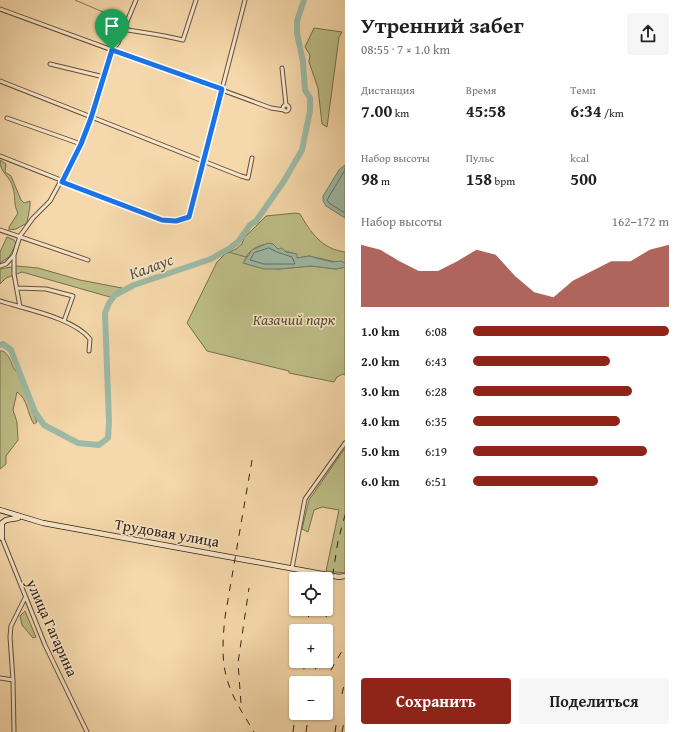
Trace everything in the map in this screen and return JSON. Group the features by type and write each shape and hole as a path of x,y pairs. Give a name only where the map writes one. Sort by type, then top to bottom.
{"main road":[{"name":"Трудовая улица","path":"0,510 21,518 292,568 345,576"},
{"path":"2,538 2,523 6,520 21,518"},
{"name":"улица Гагарина","path":"0,532 2,538"}],"street":[{"path":"20,307 14,274 14,255 20,236 33,218 50,201 62,182 81,144 91,118 112,50 118,43 126,27 136,0"},
{"path":"126,27 128,30 153,35 160,34 183,40 196,0"},
{"path":"0,156 62,182 162,220 176,221 189,217 245,0"},
{"path":"0,9 271,108 289,110 289,107 286,105 282,68"},
{"path":"50,64 104,77"},
{"path":"0,81 91,118 248,178 252,158"},
{"path":"7,118 81,144"},
{"path":"0,230 88,260"},
{"path":"0,266 6,264 14,255"},
{"path":"17,288 46,289 73,296 64,321"},
{"path":"0,301 64,321 84,330 90,339 89,351"},
{"path":"292,568 305,499 345,443"},
{"name":"улица Гагарина","path":"2,538 25,598 58,674 87,732"},
{"path":"14,732 10,637 11,626 25,598"},
{"path":"0,678 13,680"}],"green space":[{"path":"314,28 342,32 339,37 327,127 322,124 318,88 309,62 310,55 305,47"},
{"path":"0,160 6,164 5,172 11,176 21,200 24,203 30,201 27,223 16,229 9,230 9,227 18,213 12,184 3,172 0,165"},
{"name":"Казачий парк","path":"296,213 300,214 308,228 324,244 345,252 345,264 309,256 297,258 296,254 278,249 273,244 255,248 245,258 244,263 264,268 279,269 311,266 336,269 345,267 345,375 343,374 337,377 334,382 289,373 289,371 207,351 187,323 217,262 225,254 236,249 242,244 244,238 266,216"},
{"path":"7,237 14,240 16,244 9,257 0,263 0,252"},
{"path":"17,266 38,268 80,280 122,288 110,297 22,272 6,278 0,284 0,269"},
{"path":"0,351 3,351 8,356 17,372 37,422 34,424 21,395 17,392 13,410 17,422 18,440 6,456 6,464 0,469"},
{"path":"345,448 345,573 326,571 339,510 322,507 314,510 308,532 302,529 309,500"},
{"path":"25,611 36,637 33,638 22,625 20,616"}],"water":[{"path":"345,165 345,218 326,206 323,201 323,196 339,170"},
{"path":"268,243 273,244 278,249 282,248 286,252 297,254 297,258 309,256 332,262 342,261 345,264 345,267 336,269 311,266 264,269 243,263 252,250"}],"waterway":[{"path":"75,0 110,15"},
{"name":"Калаус","path":"0,345 3,344 11,350 35,412 44,425 78,443 99,445 108,438 109,422 105,313 109,303 115,295 134,285 211,259 238,242 250,225 256,221 284,181 302,150 310,111 310,98 305,90 303,62 297,33 297,21 304,0"},
{"path":"225,251 246,257"}],"railway":[{"path":"252,460 225,617 223,648 225,672 229,686 254,732"},
{"path":"325,624 338,541 345,515"},
{"path":"241,703 238,663 249,588"},
{"path":"307,624 309,616"},
{"path":"328,676 345,646"},
{"path":"303,676 304,668"},
{"path":"314,676 316,668"},
{"path":"342,694 345,681"},
{"path":"342,732 345,718"},
{"path":"335,732 337,719"},
{"path":"293,732 295,720"},
{"path":"306,732 308,720"}],"route":[{"path":"112,50 222,89 189,217 183,220 170,221 152,217 62,182 81,144 91,118 112,50"}]}
